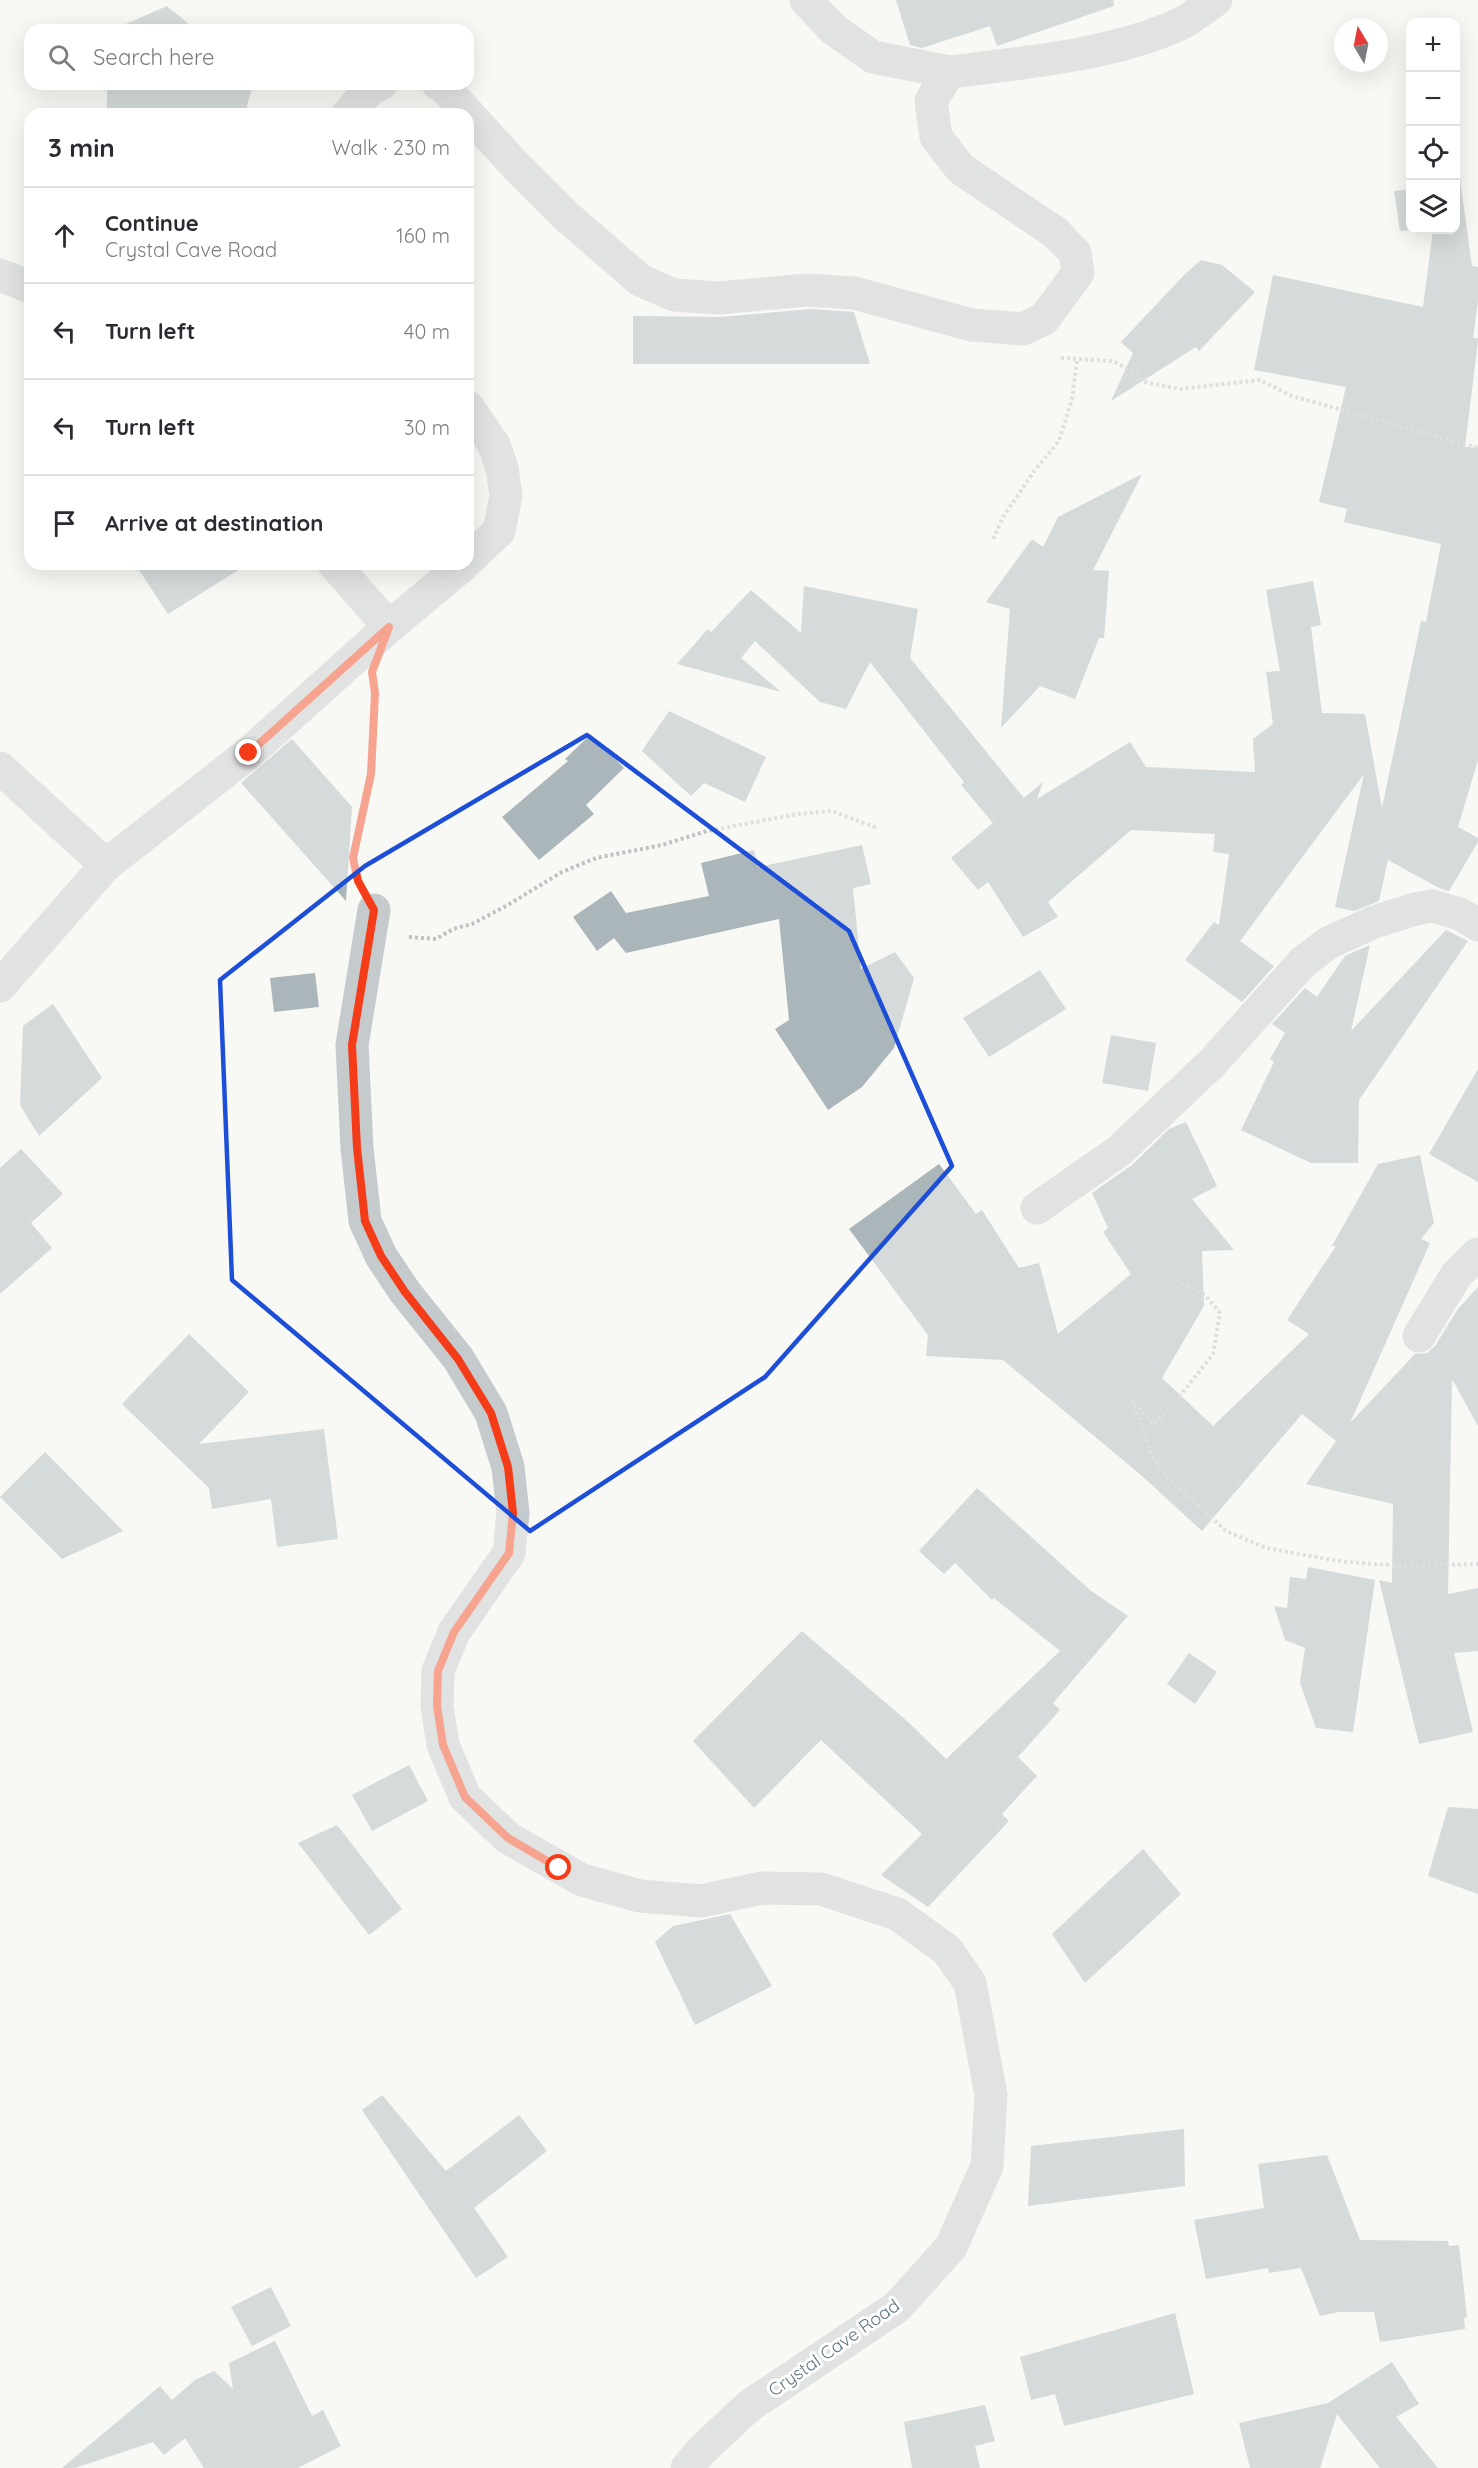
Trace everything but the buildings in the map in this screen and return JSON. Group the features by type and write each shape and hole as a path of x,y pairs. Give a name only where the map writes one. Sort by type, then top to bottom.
{"street":[{"path":"806,0 833,29 873,57 949,72 1058,56 1126,43 1182,22 1216,0"},
{"path":"474,120 515,165 614,259 640,280 674,295 718,298 807,290 854,293 972,325 1023,329 1044,319 1061,299 1077,273 1075,253 1056,233 961,169 936,137 931,101 949,72"},
{"path":"353,108 369,90"},
{"path":"447,90 463,108"},
{"path":"0,275 24,285"},
{"path":"474,416 494,445 502,468 506,496 498,531 474,554"},
{"path":"339,570 389,627"},
{"path":"0,986 106,865 249,753 389,627 457,570"},
{"path":"0,768 106,865"},
{"path":"1037,1208 1119,1151 1212,1063 1303,962 1328,943 1374,922 1432,906 1460,914 1478,925"},
{"name":"Crystal Cave Road","path":"374,910 352,1045 357,1148 365,1221 381,1256 405,1292 458,1359 491,1413 508,1467 513,1513 509,1553 454,1632 438,1671 437,1706 443,1745 465,1797 508,1838 582,1880 640,1896 701,1901 762,1888 821,1889 897,1914 947,1950 970,1983 991,2096 987,2166 951,2247 897,2307 749,2406 701,2451 687,2468"},
{"path":"1419,1336 1457,1274 1478,1254"}],"path":[{"path":"1023,329 1052,356 1077,360 1113,361 1135,373 1145,382 1180,389 1260,380 1292,396 1478,448"},
{"path":"993,539 1003,517 1035,470 1059,441 1072,399 1077,360"},
{"path":"375,693 371,774 353,858 358,881 374,910 398,936 436,939 506,906 562,872 596,858 662,845 707,831 832,810 878,828"},
{"path":"1169,1271 1183,1285 1205,1295 1220,1313 1214,1354 1172,1406 1154,1424 1132,1400 1151,1454 1184,1494 1226,1531 1266,1548 1338,1561 1400,1566 1478,1564"}],"highlighted area":[{"path":"587,735 849,931 952,1166 765,1377 530,1531 232,1280 220,980 365,866"}],"route":[{"path":"249,753 389,627 372,672 375,693 371,774 353,858 358,881 374,910 352,1045 357,1148 365,1221 381,1256 405,1292 458,1359 491,1413 508,1467 513,1513 509,1553 454,1632 438,1671 437,1706 443,1745 465,1797 508,1838 559,1868"}]}
